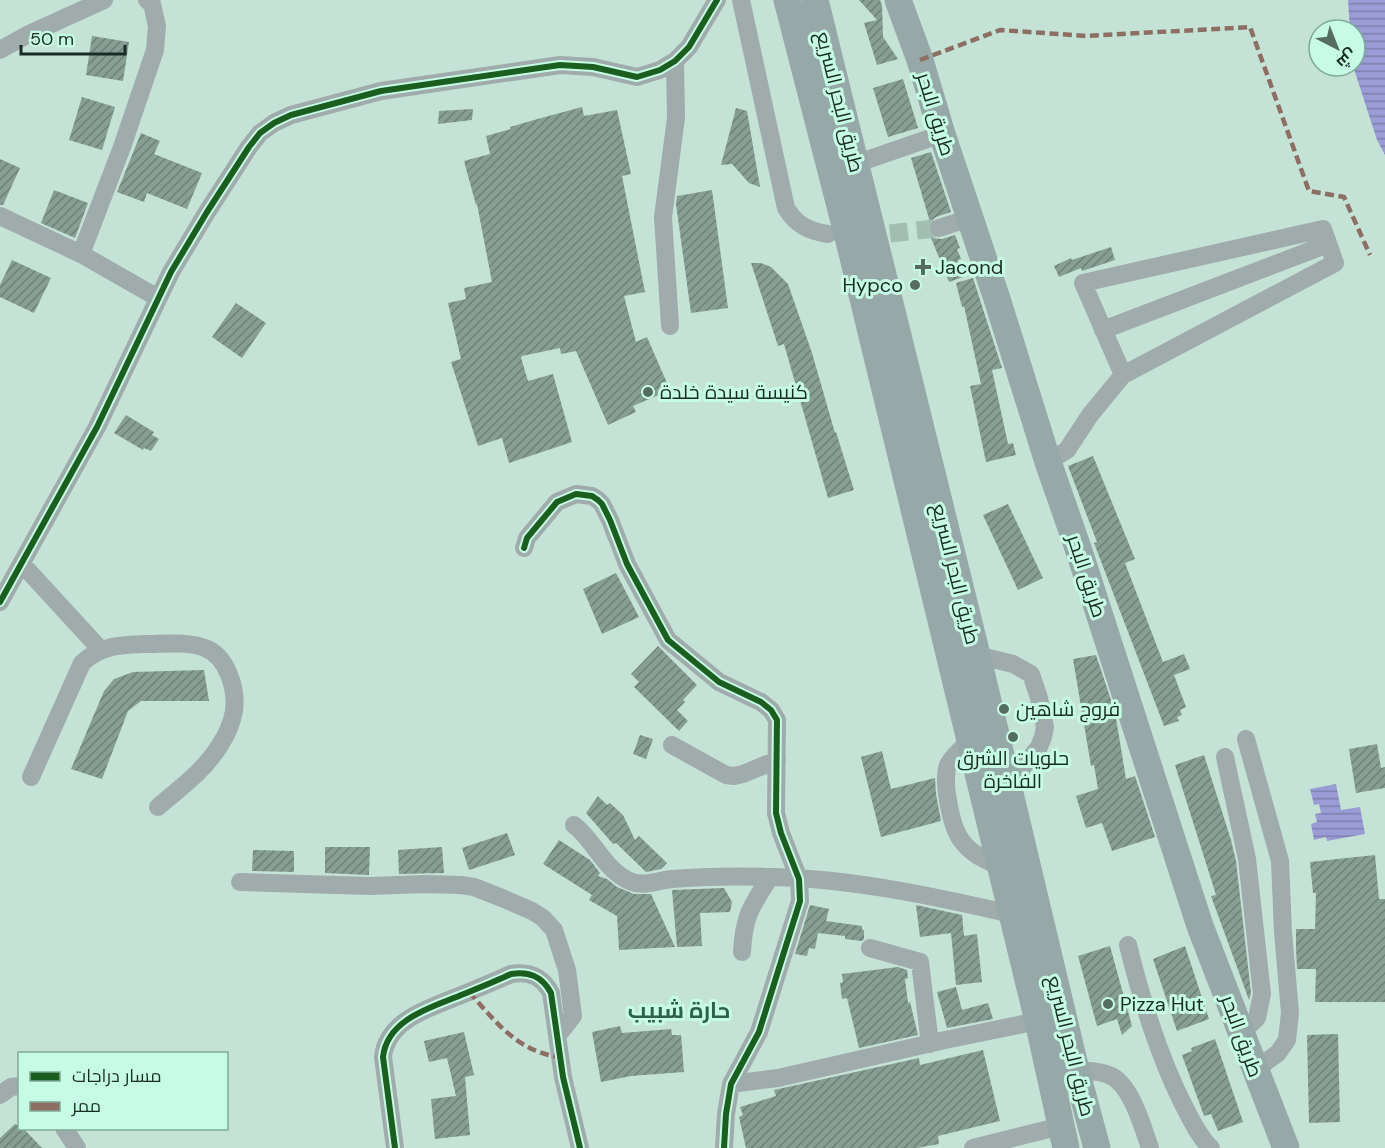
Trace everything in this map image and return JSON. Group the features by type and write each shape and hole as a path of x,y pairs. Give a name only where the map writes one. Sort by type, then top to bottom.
{"highway":[{"name":"طريق البحر السريع","path":"787,0 850,244 1038,1022 1062,1141"},
{"name":"طريق البحر السريع","path":"815,0 1097,1148"},
{"name":"طريق البحر","path":"898,0 920,60 1048,462 1200,926 1286,1148"}],"street":[{"path":"0,50 27,34 104,0"},
{"path":"81,254 122,147 155,50 157,26 152,4 147,0"},
{"path":"0,602 97,427 158,298 186,246 260,133 291,115 381,91 560,65 593,67 638,77 660,70 675,61 696,37 717,0"},
{"path":"741,0 786,208 796,221 809,230 828,234"},
{"path":"696,37 705,33 729,9 737,11 747,23"},
{"path":"670,326 663,217 676,118 675,61"},
{"path":"855,164 942,134"},
{"path":"0,216 81,254 158,298"},
{"path":"939,228 970,218"},
{"path":"1048,462 1067,450 1090,415 1123,375 1335,263 1323,229 1083,284 1123,375"},
{"path":"1103,330 1328,244"},
{"path":"1245,247 1282,291"},
{"path":"524,548 527,538 556,502 576,495 592,496 598,500 605,510 627,564 668,640 719,682 761,702 771,710 777,720 776,813 781,833 799,879 800,900 759,1032 730,1084 724,1148"},
{"path":"22,564 100,649"},
{"path":"31,777 82,663 100,649 130,645 170,644 207,648 225,666 233,686 234,711 220,745 193,778 158,807"},
{"path":"977,655 1013,664 1031,674 1039,698 1045,728 1039,747 1023,767 1004,774"},
{"path":"1246,739 1280,861 1290,1013 1287,1040 1278,1053 1255,1070"},
{"path":"672,745 726,775 734,776 777,760"},
{"path":"1226,757 1244,835 1262,994 1257,1018 1242,1032"},
{"path":"574,825 583,832 603,860 618,874 637,884 670,879 770,877 799,879 900,891 1011,914"},
{"path":"742,952 744,925 752,906 770,877"},
{"path":"240,882 370,886 460,885 474,887 532,911 543,918 554,930 567,970 573,1016 558,1035"},
{"path":"1128,945 1148,1018 1171,1078 1192,1121 1211,1148"},
{"path":"870,948 920,962 930,1044"},
{"path":"395,1148 383,1057 384,1047 390,1038 407,1020 424,1010 511,974 524,972 537,977 548,988 554,1004 563,1077 580,1148"},
{"path":"730,1084 778,1078 1038,1022"},
{"path":"1076,1070 1109,1075 1123,1087 1142,1124 1150,1148"},
{"path":"0,1095 11,1087 18,1086"},
{"path":"65,1130 77,1148"},
{"path":"973,1148 1062,1141"}],"water":[{"path":"1348,0 1385,0 1385,155 1377,140 1357,78 1367,78 1367,18 1349,18"},
{"path":"1336,784 1341,810 1360,807 1365,834 1327,841 1326,837 1314,840 1311,824 1317,822 1315,814 1321,813 1319,804 1314,805 1310,789"}],"building":[{"path":"859,0 880,0 883,37 898,59 877,65 864,23 877,20"},
{"path":"92,36 129,42 123,81 86,75"},
{"path":"903,79 918,128 888,137 873,88"},
{"path":"82,97 115,107 102,150 69,140"},
{"path":"582,107 584,116 617,110 631,174 622,176 645,292 624,296 636,342 647,337 670,390 633,406 636,412 608,425 576,351 561,354 560,348 522,356 528,381 553,374 572,442 509,463 502,438 478,446 451,362 461,359 448,303 466,299 464,288 492,282 477,204 464,161 490,154 486,136"},
{"path":"736,108 747,111 760,187 749,183 732,164 721,165"},
{"path":"473,109 472,120 438,124 439,111"},
{"path":"141,133 160,141 154,154 202,173 187,209 147,193 144,202 117,192"},
{"path":"931,152 951,212 936,217 930,222 911,158"},
{"path":"0,159 20,168 3,205 0,205"},
{"path":"54,190 88,203 75,238 41,223"},
{"path":"712,190 728,308 691,313 676,204 677,196"},
{"path":"955,235 960,248 957,249 961,259 958,260 963,277 949,282 931,238 942,239"},
{"path":"1111,247 1115,260 1082,271 1081,268 1059,277 1054,266 1071,258 1072,260"},
{"path":"12,260 51,278 34,313 0,297 0,285"},
{"path":"751,263 761,263 771,267 788,284 812,353 854,490 828,498 784,344 778,346"},
{"path":"973,278 1002,368 992,370 1008,444 1013,443 1016,455 986,462 970,386 981,384 964,306 962,307 956,283"},
{"path":"236,303 266,323 242,358 212,337"},
{"path":"126,415 154,432 152,435 159,439 151,451 144,448 143,450 114,433"},
{"path":"1093,456 1135,559 1125,563 1163,662 1184,654 1190,669 1174,675 1186,707 1180,710 1182,715 1177,717 1179,721 1164,726 1094,543 1097,542 1068,466"},
{"path":"1008,504 1043,578 1018,590 983,515"},
{"path":"616,573 639,617 602,634 583,589"},
{"path":"658,646 697,685 677,710 688,721 679,731 634,687 639,682 631,674"},
{"path":"1096,655 1115,712 1126,779 1135,776 1155,837 1112,851 1102,823 1086,828 1076,796 1098,789 1094,765 1091,766 1073,659"},
{"path":"204,670 209,701 141,701 128,711 102,779 71,769 104,691 114,679 133,672"},
{"path":"640,735 653,739 646,759 633,754"},
{"path":"1377,744 1381,768 1385,767 1385,788 1356,793 1349,749"},
{"path":"882,751 891,789 935,778 941,821 881,837 861,757"},
{"path":"1204,755 1236,861 1251,993 1249,1000 1211,896 1216,895 1175,765"},
{"path":"598,796 623,815 635,840 639,836 667,863 661,869 646,872 616,843 613,844 586,813"},
{"path":"507,833 515,855 469,870 462,848"},
{"path":"559,840 590,860 600,873 598,876 634,894 651,894 675,947 619,950 617,916 589,900 592,895 543,864"},
{"path":"325,847 370,847 369,875 325,873"},
{"path":"442,847 444,873 399,874 398,850"},
{"path":"253,850 294,851 294,872 252,871"},
{"path":"1375,855 1379,899 1385,899 1385,1002 1315,1002 1316,969 1297,969 1296,947 1296,929 1315,929 1316,893 1313,893 1310,862"},
{"path":"724,888 732,902 730,912 700,913 702,946 677,947 672,890"},
{"path":"810,905 829,909 826,921 862,926 864,939 862,941 845,939 845,936 818,933 815,949 809,948 807,956 795,954"},
{"path":"916,905 962,915 964,936 977,934 982,982 956,985 951,933 920,937"},
{"path":"1110,946 1132,1026 1122,1035 1117,1019 1097,1026 1078,956"},
{"path":"1185,946 1209,1019 1177,1031 1153,959"},
{"path":"898,967 907,970 908,978 905,979 908,1003 910,1002 918,1035 859,1048 847,998 842,999 840,983 843,982 842,974"},
{"path":"956,987 962,1010 988,1003 993,1019 947,1028 937,992"},
{"path":"620,1026 622,1033 671,1029 672,1035 681,1035 684,1072 631,1076 601,1082 592,1032"},
{"path":"464,1032 474,1075 465,1077 470,1135 435,1139 431,1099 456,1096 447,1058 429,1062 424,1041"},
{"path":"1338,1034 1340,1122 1309,1123 1307,1035"},
{"path":"1215,1039 1243,1122 1218,1131 1211,1114 1204,1116 1182,1055 1192,1051 1191,1048"},
{"path":"983,1050 1000,1121 938,1136 939,1144 917,1148 746,1148 739,1117 743,1115 740,1107 776,1096 774,1090 919,1058 920,1065"},
{"path":"15,1124 18,1125 18,1130 25,1130 42,1148 0,1148 0,1138"}],"tunnel":[{"path":"863,234 939,228"}],"marked path":[{"path":"920,60 1000,30 1087,36 1250,27 1309,191 1344,197 1370,255"},
{"path":"469,992 498,1024 519,1042 544,1054 559,1057"}],"cycle path":[{"path":"0,602 97,427 171,272 207,212 260,133 291,115 381,91 560,65 593,67 637,77 660,70 675,61 689,47 717,0"},
{"path":"524,548 527,538 557,502 576,494 592,496 598,500 610,520 627,564 668,640 719,682 761,702 771,710 777,720 776,813 781,833 799,879 800,901 759,1032 731,1084 724,1148"},
{"path":"395,1148 383,1057 386,1044 392,1034 411,1017 423,1011 518,973 529,974 539,979 551,993 563,1077 580,1148"}],"place":[{"name":"Jacond","path":"923,267"},
{"name":"Hypco","path":"915,285"},
{"name":"كنيسة سيدة خلدة","path":"648,392"},
{"name":"فروج شاهين","path":"1004,709"},
{"name":"حلويات الشرق الفاخرة","path":"1013,737"},
{"name":"Pizza Hut","path":"1108,1004"}],"district":[{"name":"حارة شبيب","path":"679,1010"}]}
